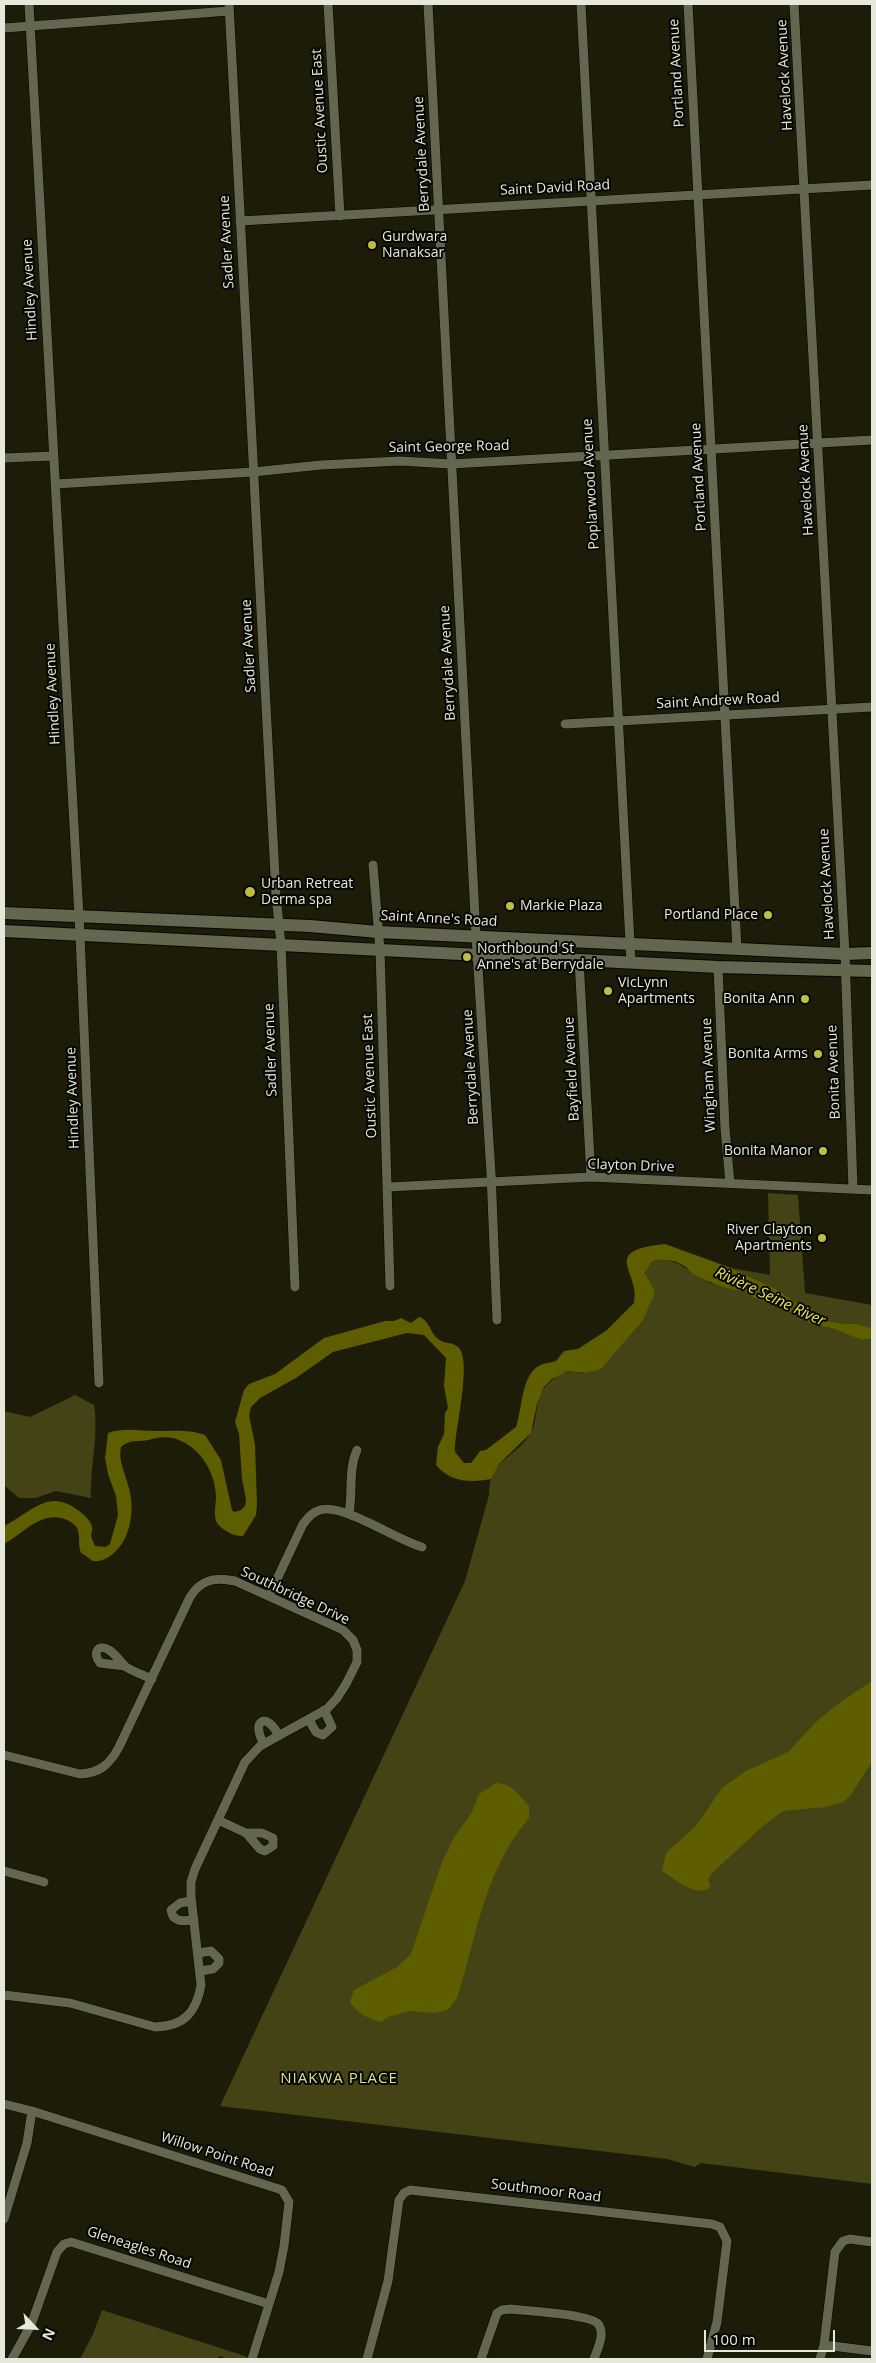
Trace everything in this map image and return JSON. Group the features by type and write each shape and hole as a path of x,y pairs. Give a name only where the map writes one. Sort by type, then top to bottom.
{"main road":[{"name":"Saint Anne's Road","path":"4,913 630,945 845,954 872,953"},
{"path":"4,931 579,960 872,971"}],"street":[{"name":"Hindley Avenue","path":"29,4 80,935 99,1383"},
{"name":"Oustic Avenue East","path":"328,4 340,216"},
{"name":"Berrydale Avenue","path":"428,4 476,936 492,1184 497,1320"},
{"name":"Poplarwood Avenue","path":"581,4 630,962"},
{"name":"Portland Avenue","path":"688,4 736,949"},
{"name":"Havelock Avenue","path":"794,4 845,954"},
{"path":"4,28 229,7"},
{"name":"Sadler Avenue","path":"229,7 278,926 281,945 295,1287"},
{"name":"Saint David Road","path":"240,221 340,216 439,208 872,185"},
{"name":"Saint George Road","path":"56,484 253,472 321,465 400,461 451,464 872,440"},
{"path":"4,458 53,456"},
{"name":"Saint Andrew Road","path":"565,724 872,707"},
{"name":"Oustic Avenue East","path":"373,865 380,950 390,1286"},
{"name":"Bonita Avenue","path":"845,954 844,971 853,1189"},
{"name":"Bayfield Avenue","path":"579,960 591,1177"},
{"name":"Wingham Avenue","path":"718,966 725,1128 730,1183"},
{"name":"Clayton Drive","path":"388,1187 492,1184 591,1177 872,1190"},
{"path":"349,1513 352,1495 352,1461 357,1450"},
{"path":"269,1596 303,1524 309,1516 320,1510 330,1509 349,1513 408,1543 422,1548"},
{"name":"Southbridge Drive","path":"4,1755 80,1774 99,1770 114,1758 194,1590 201,1584 220,1578 269,1596 343,1630 353,1640 357,1650 356,1662 338,1698 309,1720 264,1744 244,1762 195,1869 192,1882 192,1901 200,1971 198,2000 192,2012 181,2022 167,2026 145,2025 70,2003 4,1995"},
{"path":"125,1666 152,1679"},
{"path":"309,1720 316,1732 327,1733 332,1727 324,1710"},
{"path":"264,1744 257,1732 258,1724 262,1721 266,1720 272,1724 279,1736"},
{"path":"218,1820 246,1833"},
{"path":"4,1871 44,1882"},
{"path":"192,1901 180,1903 172,1910 172,1916 181,1922 194,1920"},
{"path":"198,1953 211,1951 219,1959 219,1963 214,1969 200,1971"},
{"name":"Willow Point Road","path":"4,2104 32,2111 282,2190 289,2202 279,2272 252,2359"},
{"path":"4,2219 27,2143 32,2111"},
{"name":"Southmoor Road","path":"367,2359 388,2281 400,2200 404,2193 410,2190 712,2224 720,2227 727,2241 717,2322 707,2359"},
{"path":"820,2359 824,2345 835,2252 843,2241 850,2239 872,2242"},
{"name":"Gleneagles Road","path":"12,2359 31,2325 57,2252 64,2244 71,2242 269,2304"},
{"path":"481,2359 494,2317 500,2310 507,2309 596,2321 601,2327 601,2335 594,2359"},
{"path":"824,2345 872,2351"}],"shaded area":[{"path":"768,1193 798,1195 805,1293 872,1305 872,1328 820,1319 776,1289 731,1268 770,1275"},
{"path":"665,1259 679,1264 710,1283 747,1292 752,1297 797,1315 812,1325 831,1328 861,1340 872,1339 872,2184 701,2163 695,2167 667,2159 220,2106 465,1581 493,1474 503,1460 524,1443 530,1434 535,1421 538,1401 544,1388 550,1382 568,1372 584,1373 596,1370 616,1351 634,1325 654,1289 646,1275 648,1265 651,1261"},
{"path":"75,1395 94,1405 96,1427 91,1498 56,1491 36,1498 19,1498 4,1485 4,1411 30,1417"},
{"path":"102,2310 248,2357 247,2359 229,2359 220,2356 216,2359 80,2359 93,2334"}],"water":[{"name":"Rivière Seine River","path":"665,1244 731,1268 776,1289 820,1319 872,1328 872,1339 861,1340 831,1328 812,1325 797,1315 752,1297 747,1292 728,1288 700,1278 686,1267 674,1261 656,1260 652,1261 645,1273 654,1289 654,1295 643,1320 601,1369 586,1373 568,1371 552,1379 544,1387 537,1404 531,1433 499,1464 491,1479 461,1480 448,1475 436,1465 438,1447 444,1434 445,1413 448,1408 444,1386 446,1358 424,1335 407,1333 333,1352 296,1378 260,1398 251,1407 249,1415 255,1445 257,1504 256,1515 243,1536 229,1532 217,1523 214,1484 205,1461 187,1444 177,1439 165,1437 132,1442 121,1447 121,1462 130,1493 132,1510 126,1536 117,1550 109,1557 100,1561 93,1561 81,1553 77,1528 69,1521 58,1517 41,1520 33,1524 4,1544 4,1526 43,1503 52,1501 72,1506 84,1515 91,1524 91,1536 95,1546 106,1547 110,1544 118,1515 116,1496 108,1474 105,1458 108,1433 120,1430 182,1431 205,1435 221,1460 232,1510 234,1512 241,1510 245,1506 246,1499 242,1479 239,1434 235,1422 244,1390 249,1384 275,1374 324,1338 401,1318 411,1323 419,1317 422,1318 440,1341 456,1345 462,1354 464,1366 462,1397 455,1452 464,1463 471,1463 480,1451 486,1450 516,1427 525,1387 532,1372 537,1367 556,1361 564,1351 578,1349 607,1330 634,1303 635,1292 627,1264 628,1257 633,1252 645,1247"},
{"path":"872,1681 872,1762 850,1796 843,1802 825,1807 783,1811 763,1826 712,1873 708,1880 711,1886 705,1890 699,1891 686,1887 662,1871 666,1853 695,1827 722,1788 746,1771 788,1752 817,1721"},
{"path":"496,1783 511,1787 518,1794 529,1806 529,1818 501,1860 492,1882 457,1998 449,2009 434,2013 410,2011 388,2017 381,2022 363,2015 350,2002 354,1990 397,1967 411,1954 442,1862 453,1839 472,1812 479,1794"}],"place":[{"name":"Gurdwara Nanaksar","path":"372,245"},
{"name":"Urban Retreat Derma spa","path":"250,892"},
{"name":"Markie Plaza","path":"510,906"},
{"name":"Portland Place","path":"768,915"},
{"name":"Northbound St Anne's at Berrydale","path":"467,957"},
{"name":"VicLynn Apartments","path":"608,991"},
{"name":"Bonita Ann","path":"805,999"},
{"name":"Bonita Arms","path":"818,1054"},
{"name":"Bonita Manor","path":"823,1151"},
{"name":"River Clayton Apartments","path":"822,1238"}],"district":[{"name":"NIAKWA PLACE","path":"339,2079"}]}
